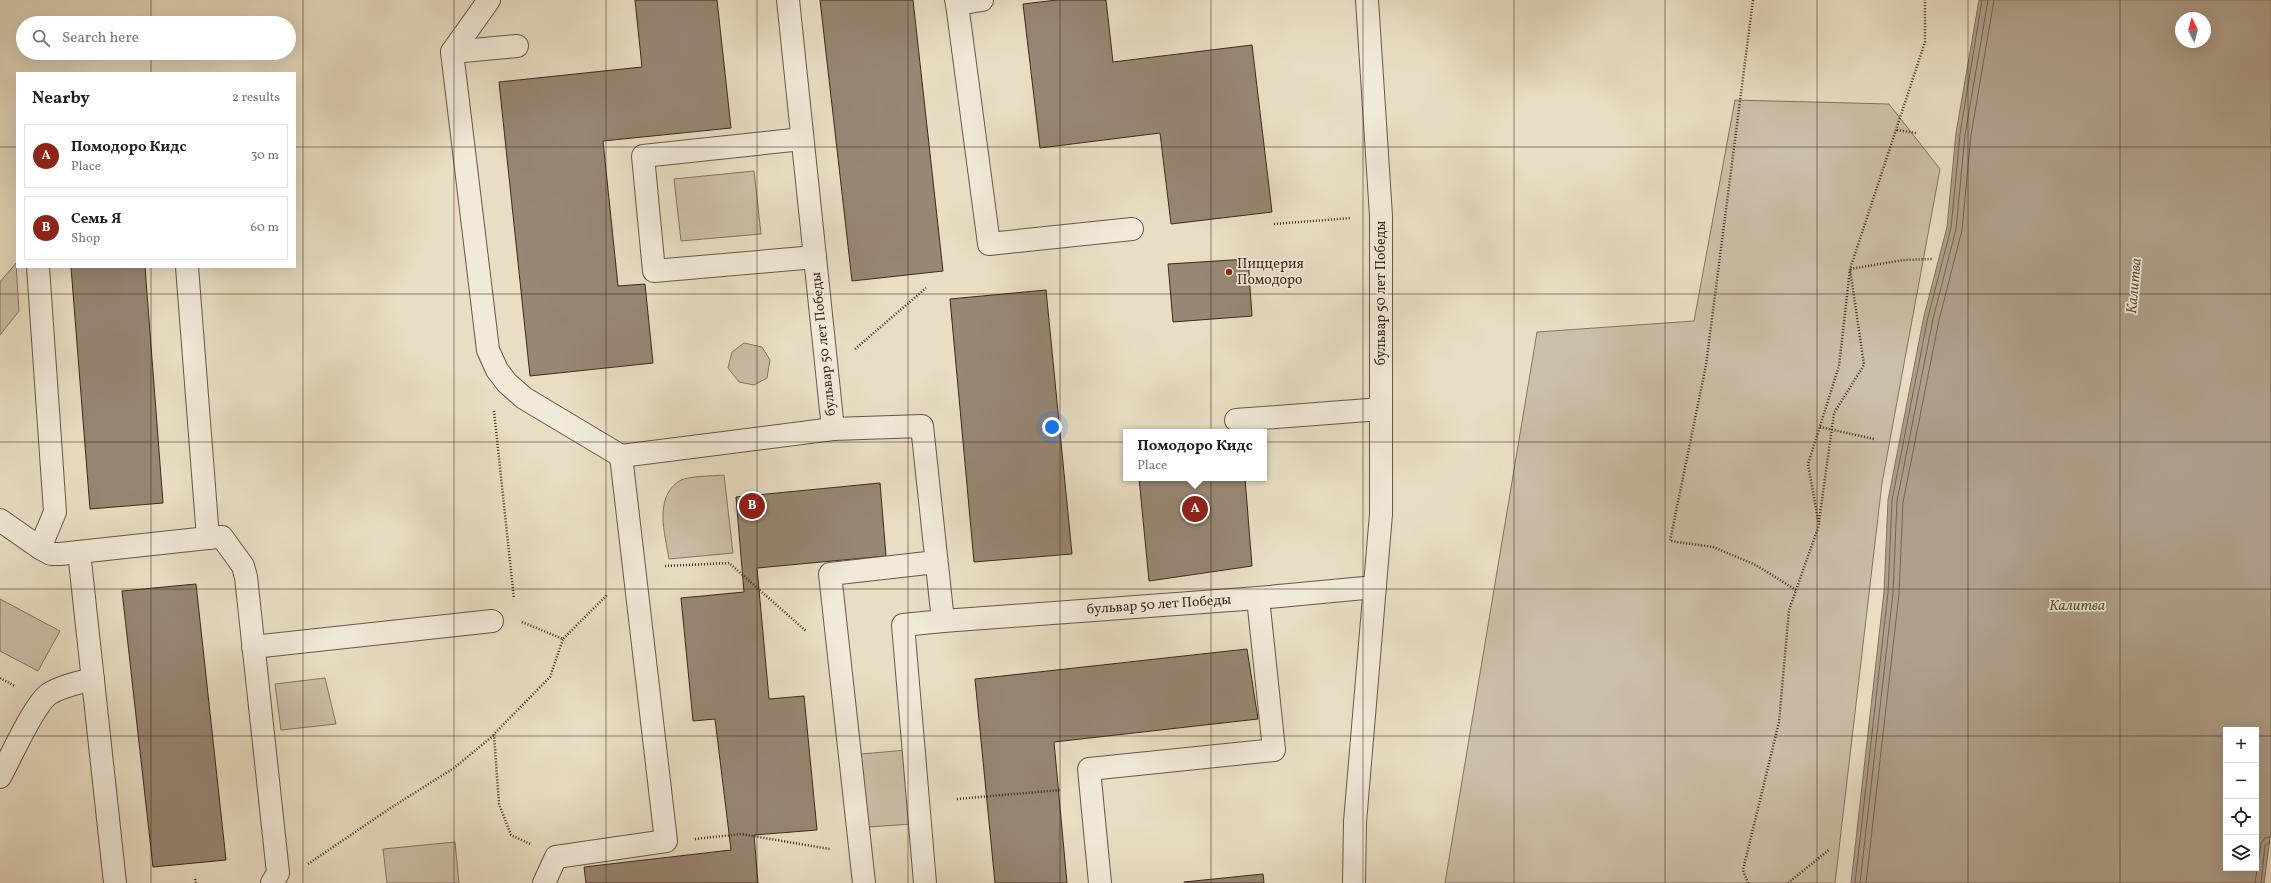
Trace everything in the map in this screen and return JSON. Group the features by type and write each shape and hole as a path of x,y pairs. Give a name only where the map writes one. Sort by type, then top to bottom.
{"street":[{"path":"489,0 452,52 488,350 496,370 507,383 524,398 622,456 833,429"},
{"name":"бульвар 50 лет Победы","path":"788,0 833,429 922,426 943,621"},
{"path":"982,0 956,2 989,244 1132,229"},
{"name":"бульвар 50 лет Победы","path":"1354,883 1355,822 1381,514 1381,216 1367,0"},
{"path":"452,52 517,46"},
{"path":"802,139 643,156 654,271 815,257"},
{"path":"38,268 56,500 55,512 40,548"},
{"path":"187,268 208,538"},
{"path":"1236,420 1381,409"},
{"path":"544,883 556,857 666,841 622,456"},
{"path":"0,520 51,554 208,538 222,538 244,567 278,873 273,882"},
{"path":"78,552 115,883"},
{"path":"864,883 830,574 936,562"},
{"name":"бульвар 50 лет Победы","path":"925,883 903,625 1258,598 1375,586"},
{"path":"1100,883 1089,769 1274,750 1258,598"},
{"path":"253,647 492,621"},
{"path":"0,777 38,707 48,695 64,687 93,679"}],"path":[{"path":"1753,0 1706,365 1670,541 1713,547 1756,566 1796,590"},
{"path":"1819,525 1808,464 1839,366 1850,269 1925,42 1925,0"},
{"path":"1896,130 1916,133"},
{"path":"1274,224 1381,216"},
{"path":"1850,269 1904,260 1932,259"},
{"path":"1748,883 1743,870 1779,722 1789,610 1819,525 1834,413 1864,365 1850,269"},
{"path":"827,372 926,288"},
{"path":"494,406 516,620"},
{"path":"1820,427 1874,439"},
{"path":"273,882 298,871 389,809 454,768 494,734 550,677 562,639 634,568 729,563 814,638 839,652"},
{"path":"492,621 516,620 562,639"},
{"path":"494,734 499,804 511,835 556,857"},
{"path":"957,799 1091,787"},
{"path":"666,841 741,834 861,854"},
{"path":"1788,883 1830,849"},
{"path":"195,879 196,883"}],"shaded area":[{"path":"1735,100 1889,104 1940,169 1882,483 1835,883 1445,883 1537,332 1694,321"},
{"path":"754,171 761,234 681,241 674,179"},
{"path":"16,263 19,311 0,335 0,282"},
{"path":"744,343 762,347 770,360 767,378 754,385 739,382 728,368 732,352"},
{"path":"724,475 733,553 669,559 663,516 664,505 672,487 681,480 685,479"},
{"path":"0,599 60,631 38,671 0,651"},
{"path":"325,678 336,724 281,730 275,684"},
{"path":"907,750 913,824 868,827 861,754"},
{"path":"455,842 459,883 387,883 383,849"}],"water":[{"name":"Калитва","path":"1979,0 2271,0 2271,831 2264,883 1851,883 1884,592 1888,500 1924,316 1947,227 1956,133"}],"building":[{"path":"635,0 717,0 731,128 603,141 618,286 645,284 653,363 530,376 499,82 642,67"},
{"path":"820,0 913,0 943,271 852,281"},
{"path":"1057,0 1106,0 1113,62 1252,45 1272,212 1171,224 1160,133 1040,148 1023,4"},
{"path":"1248,259 1252,316 1173,322 1168,264"},
{"path":"71,268 145,268 163,503 90,509"},
{"path":"1046,290 1072,554 974,562 950,299"},
{"path":"1139,481 1245,481 1252,566 1149,581"},
{"path":"880,483 886,556 757,568 769,699 804,696 817,830 754,835 758,883 586,883 584,867 731,850 715,719 693,721 681,598 744,592 736,497"},
{"path":"196,584 226,860 153,867 122,591"},
{"path":"1247,649 1258,719 1054,742 1067,883 995,883 975,679"},
{"path":"1263,874 1264,883 1184,883 1184,882"}],"place":[{"name":"Пиццерия Помодоро","path":"1229,272"},
{"name":"Семь Я","path":"752,506"},
{"name":"Помодоро Кидс","path":"1195,509"}]}
